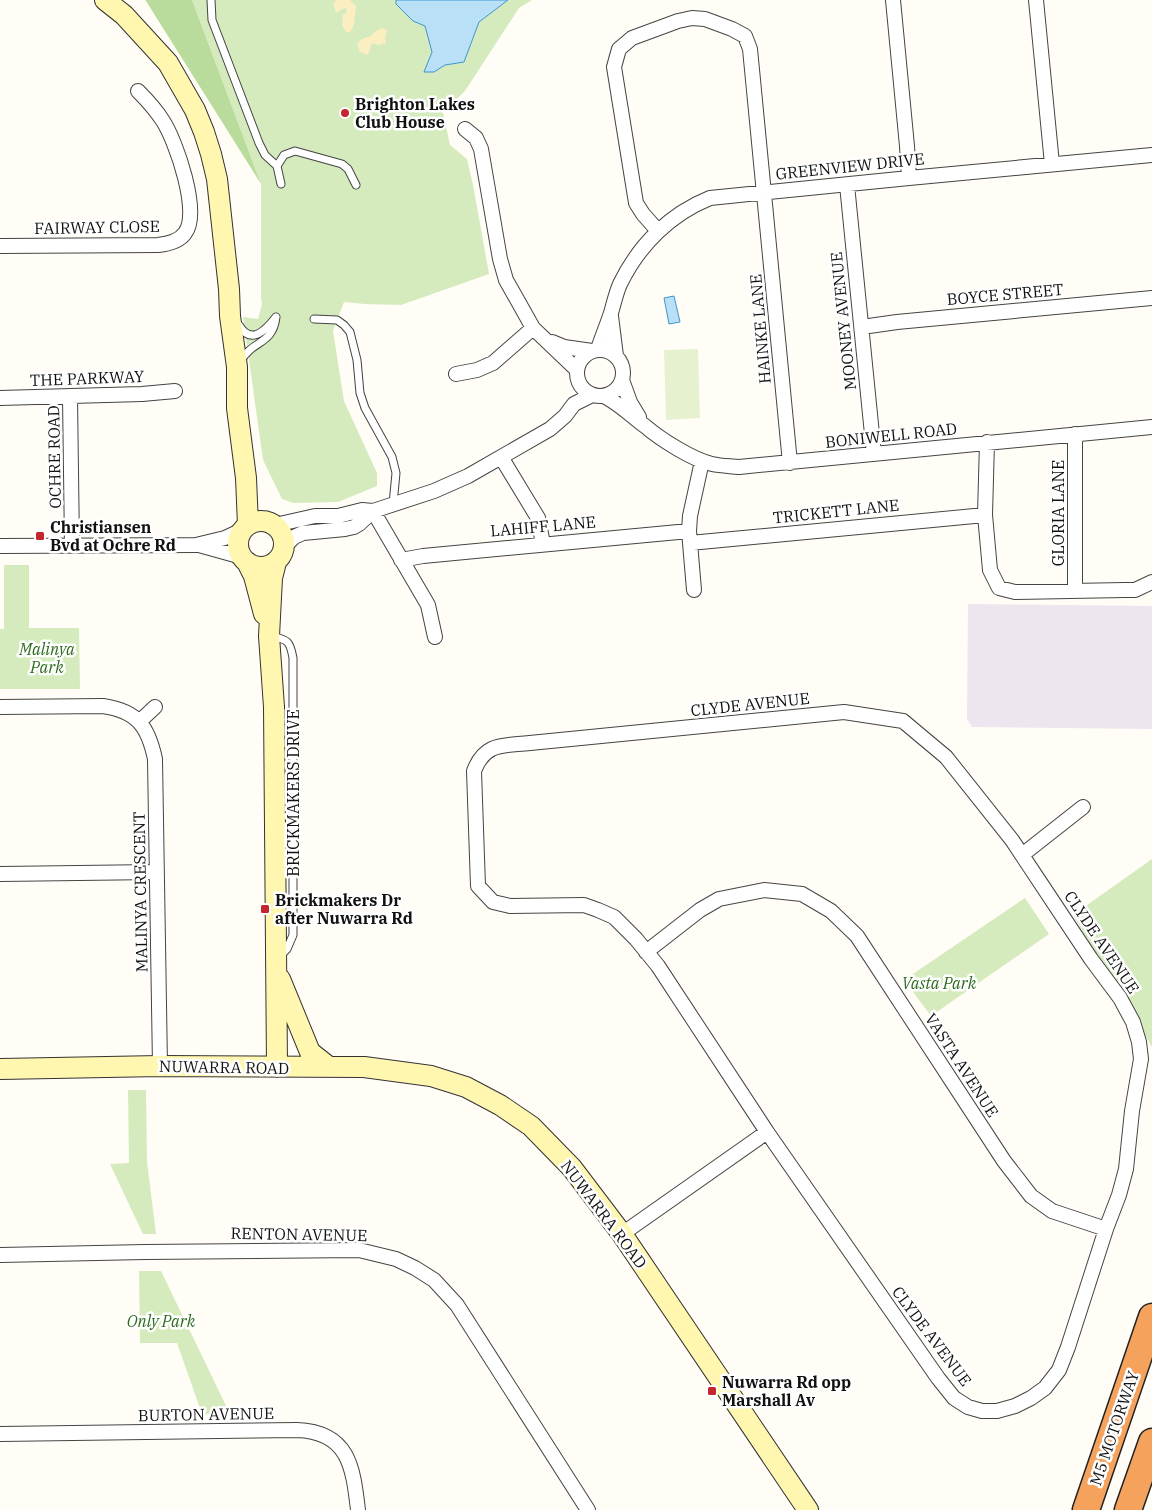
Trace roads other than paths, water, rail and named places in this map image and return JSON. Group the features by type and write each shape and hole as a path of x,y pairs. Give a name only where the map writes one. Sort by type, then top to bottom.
{"highway":[{"name":"M5 MOTORWAY","path":"1086,1510 1152,1317"},
{"path":"1128,1510 1152,1442"}],"street":[{"path":"106,0 124,15 168,64 204,132 217,178 229,289 230,316 237,367 237,408 246,478 245,528 238,544 245,560"},
{"path":"893,0 908,146 909,178"},
{"path":"1036,0 1052,164"},
{"name":"HAINKE LANE","path":"658,231 643,214 636,202 614,66 619,49 632,38 678,21 692,18 705,19 726,26 745,36 750,49 790,463"},
{"name":"FAIRWAY CLOSE","path":"0,246 158,245 176,241 184,234 189,227 191,212 174,143 164,121 138,91"},
{"path":"466,129 476,138 481,149 500,259 506,280 533,328 577,376 586,392 598,396"},
{"name":"GREENVIEW DRIVE","path":"595,350 611,313 619,285 632,263 658,231 687,208 710,198 1152,155"},
{"name":"MOONEY AVENUE","path":"847,185 874,454"},
{"path":"222,237 217,290 218,314 225,370 237,408"},
{"name":"BOYCE STREET","path":"862,327 1152,298"},
{"name":"GREENVIEW DRIVE","path":"611,313 616,356"},
{"path":"456,374 477,370 493,363 533,328"},
{"path":"196,545 245,560 254,566 262,567 279,555 294,537 302,533 345,529 354,526 373,512 468,476 550,430 574,404 616,391 622,380 623,367 611,352 564,347 546,340"},
{"path":"574,404 577,376 582,358 595,350"},
{"name":"BONIWELL ROAD","path":"622,380 630,402 644,426"},
{"name":"THE PARKWAY","path":"0,398 70,397 175,391"},
{"name":"BONIWELL ROAD","path":"598,396 617,403 644,426 667,442 702,461 739,467 1152,426"},
{"name":"OCHRE ROAD","path":"70,397 72,546"},
{"name":"GLORIA LANE","path":"1075,434 1075,591"},
{"path":"987,442 985,514 990,570 999,588 1015,592 1135,590 1152,582"},
{"path":"501,457 538,518 543,544"},
{"path":"694,590 690,516 702,461"},
{"path":"246,478 272,524 282,535 279,555"},
{"path":"0,546 196,545 225,538 254,522 262,520 272,524 315,516 338,516 362,510 373,512 428,605 434,637"},
{"name":"TRICKETT LANE","path":"690,537 985,514"},
{"name":"LAHIFF LANE","path":"401,560 423,556 543,544 690,537"},
{"name":"BRICKMAKERS DRIVE","path":"277,1067 274,707 269,636 272,578 279,555"},
{"name":"BRICKMAKERS DRIVE","path":"245,560 258,588 269,636"},
{"path":"0,708 103,706 124,711 140,721 155,707"},
{"name":"CLYDE AVENUE","path":"844,712 903,721 946,757 1022,856 1091,959 1120,998 1133,1022 1139,1042 1141,1058 1132,1111 1126,1169 1119,1195 1106,1229 1068,1347 1058,1370 1045,1388 1031,1398 997,1411 982,1411 968,1407 954,1398 938,1378 767,1132 658,966 646,952 614,917 598,910 584,905 510,906 493,902 478,886 474,771 479,759 486,752 498,747 530,743 844,712"},
{"name":"MALINYA CRESCENT","path":"140,721 152,745 155,758 160,1066"},
{"path":"1022,856 1083,807"},
{"path":"0,874 156,872"},
{"name":"VASTA AVENUE","path":"646,952 700,910 719,899 764,890 802,894 832,911 857,936 1004,1161 1031,1196 1052,1211 1106,1229"},
{"path":"276,964 310,1052 329,1067"},
{"name":"NUWARRA ROAD","path":"0,1069 160,1066 364,1067 431,1076 466,1087 500,1105 531,1126 572,1168 622,1234 808,1510"},
{"path":"622,1234 767,1132"},
{"name":"RENTON AVENUE","path":"0,1255 359,1250 396,1259 426,1274 452,1298 588,1510"},
{"name":"BURTON AVENUE","path":"0,1434 297,1430 314,1432 334,1442 347,1457 354,1479 358,1510"}],"lane":[{"path":"211,0 212,20 259,143 265,155 277,166 281,184"},
{"path":"277,166 284,155 295,151 342,164 348,169 356,185"},
{"path":"229,289 236,318 242,331 247,335 260,334 266,330 276,317 275,327 271,334 244,354 237,367"},
{"path":"314,319 337,320 350,332 357,360 360,393 365,408 392,457 396,473 393,504"}],"water":[{"path":"396,0 508,0 479,22 464,62 445,65 434,72 424,72 432,52 425,26 413,21 396,4"},
{"path":"674,296 680,322 669,324 664,298"}],"place":[{"name":"Brighton Lakes Club House","path":"345,113"},
{"name":"Christiansen Bvd at Ochre Rd","path":"40,536"},
{"name":"Brickmakers Dr after Nuwarra Rd","path":"265,909"},
{"name":"Nuwarra Rd opp Marshall Av","path":"712,1391"}],"park label":[{"name":"Malinya Park","path":"47,658"},
{"name":"Vasta Park","path":"939,983"},
{"name":"Only Park","path":"161,1321"}]}
